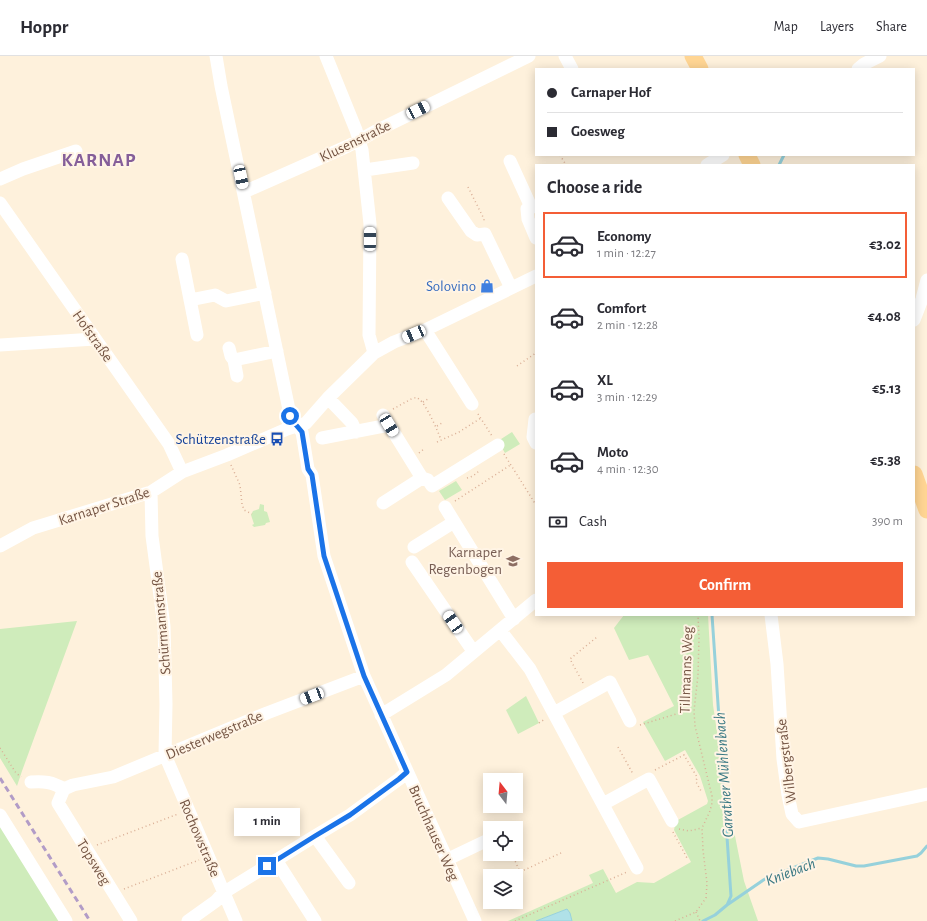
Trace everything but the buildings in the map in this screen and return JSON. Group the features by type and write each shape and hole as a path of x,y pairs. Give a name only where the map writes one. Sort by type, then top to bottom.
{"main road":[{"path":"693,56 699,68"},
{"path":"915,477 927,510"}],"street":[{"path":"216,56 291,419 297,426"},
{"path":"326,56 360,140 362,150 370,224 369,335 374,353"},
{"name":"Klusenstraße","path":"244,192 360,140 529,56"},
{"path":"565,56 571,68"},
{"path":"859,68 880,56"},
{"path":"0,180 19,171 76,151"},
{"path":"709,164 721,156"},
{"path":"510,161 533,207 527,209 528,219 535,236"},
{"path":"365,170 413,163"},
{"path":"448,198 471,231 477,235 485,234 511,288"},
{"name":"Hofstraße","path":"0,203 169,444 182,472"},
{"path":"182,259 197,335"},
{"name":"Karnaper Straße","path":"0,546 33,528 151,492 182,472 227,455 287,429 306,423 328,398 374,353 394,342 425,330 535,276"},
{"path":"915,318 922,300 927,280"},
{"path":"190,300 215,295 226,301 265,293"},
{"path":"425,330 472,404"},
{"path":"0,345 95,339"},
{"path":"238,376 231,354 277,351"},
{"path":"328,398 354,425 356,432"},
{"path":"535,419 533,437 535,441"},
{"path":"322,438 356,432 386,420 422,478 428,480 432,486 498,445"},
{"name":"Bruchhauser Weg","path":"297,426 302,432 308,469 312,475 324,556 364,676 446,860 475,921"},
{"path":"383,503 422,478"},
{"name":"Schürmannstraße","path":"151,492 152,536 164,626 166,704 165,755"},
{"path":"445,507 514,619"},
{"path":"414,547 454,522"},
{"path":"412,562 473,652"},
{"path":"381,715 446,675 535,601"},
{"name":"Wilbergstraße","path":"770,616 777,664 782,759 792,814 799,822 927,794"},
{"path":"500,630 530,669 637,868"},
{"name":"Diesterwegstraße","path":"64,789 73,785 113,777 267,713 364,676"},
{"path":"554,713 610,682 630,721"},
{"name":"Rochowstraße","path":"165,755 236,921"},
{"path":"188,921 216,901 223,893 350,815 407,772"},
{"path":"603,804 649,779 672,821"},
{"path":"31,782 44,781 56,784 64,789"},
{"name":"Topsweg","path":"64,789 58,804 131,921"},
{"path":"0,815 66,921"},
{"path":"315,836 349,884"},
{"path":"446,860 483,842"},
{"path":"276,860 315,921"}],"path":[{"path":"468,187 484,219 485,234"},
{"path":"517,366 535,353"},
{"path":"386,420 413,398 419,399 436,426 441,440"},
{"path":"422,403 428,399"},
{"path":"437,442 459,432 481,418"},
{"path":"436,426 442,423"},
{"path":"231,464 240,485 244,510 252,514"},
{"path":"445,507 512,464"},
{"name":"Tillmanns Weg","path":"696,912 706,898 707,883 702,828 712,803 712,796 695,726 694,711 698,675 698,616"},
{"path":"589,694 570,659 597,637"},
{"path":"630,721 632,724 637,726 686,711 694,711"},
{"path":"618,747 634,776"},
{"path":"0,748 16,774 31,782"},
{"path":"649,779 650,772 684,755 697,777 696,782 701,791"},
{"path":"92,847 181,813"},
{"path":"672,821 679,829 689,831 702,828"},
{"path":"672,821 671,828 687,858"},
{"path":"515,861 520,872 563,852"},
{"path":"118,891 202,859"},
{"path":"515,921 637,868"},
{"path":"675,921 696,912 699,920"}],"green space":[{"path":"512,432 520,444 505,453 498,441"},
{"path":"456,481 462,490 445,500 439,491"},
{"path":"260,504 264,505 264,511 267,512 270,522 266,523 265,525 254,527 252,525 254,524 251,515 253,511 259,509"},
{"path":"623,616 708,616 713,705 725,786 744,881 758,921 572,921 570,913 567,909 536,921 508,921 593,883 589,875 603,869 616,893 637,882 654,883 691,862 674,830 676,821 707,804 708,801 700,776 685,750 665,761 643,722 674,706 648,655 629,660 614,628"},
{"path":"77,621 17,786 0,758 0,629"},
{"path":"526,696 539,723 518,734 506,710"},
{"path":"0,826 60,921 0,921"}],"water":[{"path":"567,909 570,913 572,921 536,921"}],"waterway":[{"name":"Garather Mühlenbach","path":"780,164 784,156"},
{"name":"Garather Mühlenbach","path":"703,921 715,915 727,905 731,896 712,616"},
{"name":"Kniebach","path":"727,905 765,879 818,858 856,866 864,866 917,856 927,846"}],"railway":[{"path":"0,778 90,921"}],"place":[{"name":"Solovino","path":"487,286"},
{"name":"Schützenstraße","path":"277,439"},
{"name":"Karnaper Regenbogen","path":"513,561"}],"district":[{"name":"KARNAP","path":"99,159"}],"route":[{"path":"267,866 350,815 407,772 364,676 324,556 312,475 308,469 302,432 290,416"}]}
